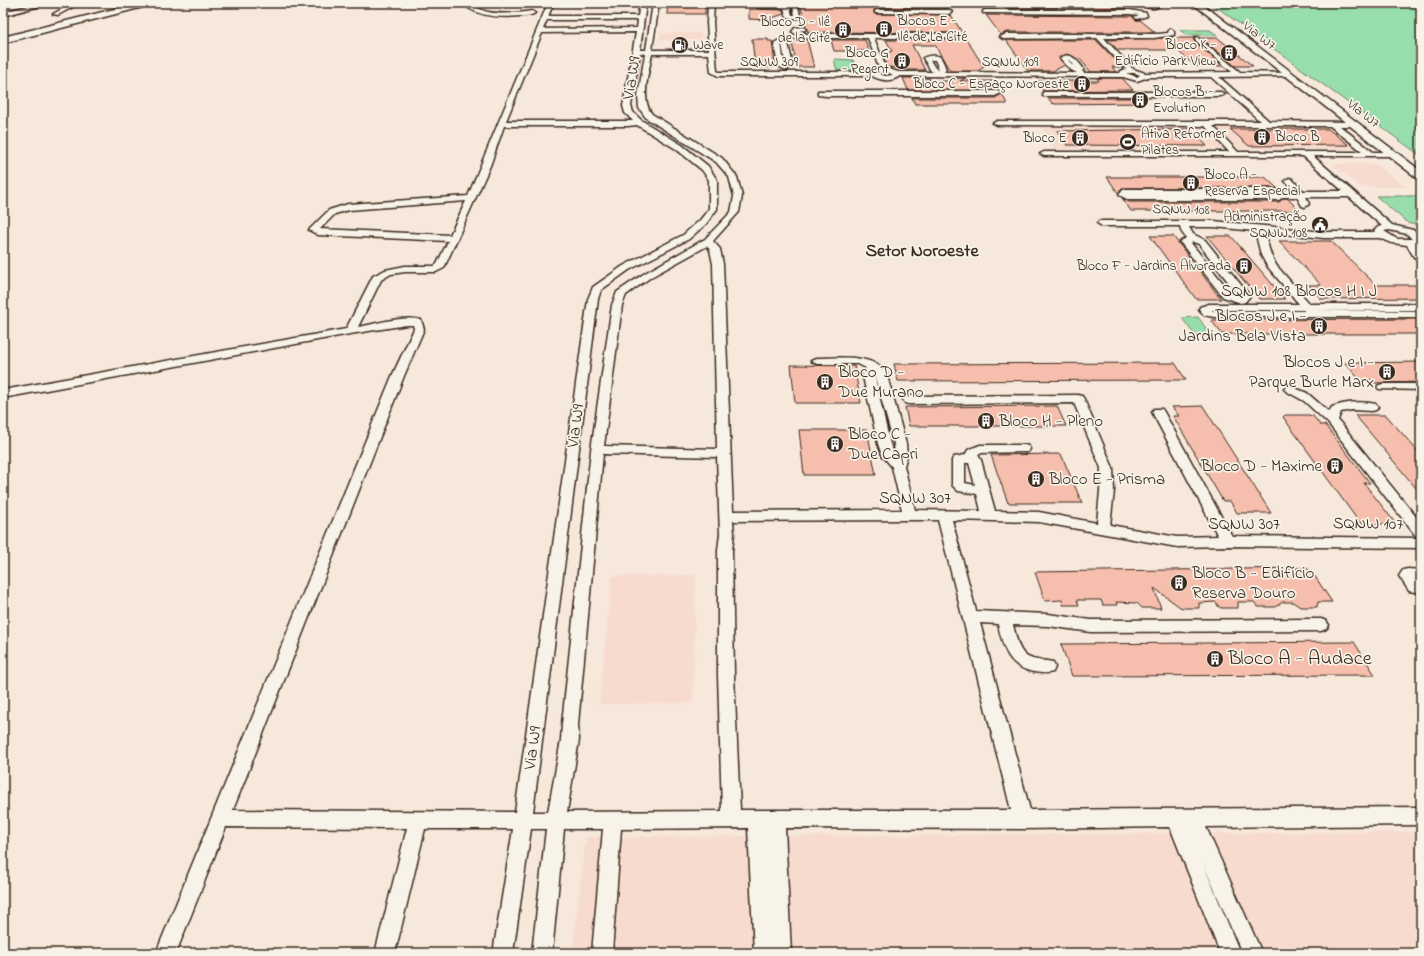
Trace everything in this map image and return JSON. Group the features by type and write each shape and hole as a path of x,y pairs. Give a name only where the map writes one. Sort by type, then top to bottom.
{"highway":[{"path":"3,40 148,3"},
{"path":"52,14 81,5"}],"main road":[{"name":"Via W7","path":"1196,3 1287,74"},
{"name":"Vla W7","path":"1287,74 1421,176"}],"street":[{"path":"3,14 48,3"},
{"path":"333,4 364,3"},
{"path":"465,3 480,11 491,14 506,15 532,13"},
{"path":"350,331 377,278 388,272 405,269 436,269 441,266 486,166 501,123 551,3"},
{"name":"Via W9","path":"503,953 523,821 592,299 597,289 626,268 686,237 703,222 714,209 713,180 705,168 679,147 638,122 629,113 627,106 643,3"},
{"name":"Via W9","path":"542,953 556,821 570,740 570,724 597,450 617,305 621,294 648,275 708,241 735,212 738,196 733,177 719,160 649,116 643,108 642,96 650,52 656,3"},
{"name":"SQNW 309","path":"711,3 710,23 712,52 714,72 718,74 787,71 874,74"},
{"path":"759,6 786,4 789,17 798,17 795,3"},
{"path":"1074,3 1081,12"},
{"path":"1145,3 1149,6 1156,6 1153,3"},
{"path":"18,5 29,8"},
{"path":"916,5 923,5"},
{"path":"510,9 545,17 641,18"},
{"path":"877,12 887,10 949,12"},
{"path":"985,12 1130,12 1144,14 1144,16 1137,17"},
{"path":"803,29 795,32 806,36 957,36"},
{"path":"540,31 639,30"},
{"path":"1131,71 1098,36 1004,37 1098,36 1154,36 1152,35 1172,34 1171,31"},
{"path":"870,36 883,70"},
{"path":"1197,39 1238,74"},
{"path":"636,52 712,52"},
{"path":"883,70 897,74 894,77 887,78 879,77 874,74 875,71 883,70"},
{"path":"1152,94 1137,79 1123,75 1123,72 1131,71 1145,75 1287,74"},
{"name":"SQNW 109","path":"897,74 1080,73 1123,75"},
{"path":"1212,74 1266,124"},
{"path":"1137,79 1145,77 1145,75"},
{"path":"887,78 891,93"},
{"path":"992,91 997,93 995,94 891,93 821,93 992,91"},
{"path":"1046,94 1221,94"},
{"path":"501,123 628,124 638,122"},
{"path":"996,122 1353,124"},
{"path":"1206,123 1240,154"},
{"path":"1216,123 1240,154"},
{"path":"1332,124 1370,153"},
{"path":"1044,154 1391,154"},
{"path":"1305,154 1389,227"},
{"path":"1290,181 1300,194 1305,204"},
{"path":"1278,194 1279,197 1130,197 1123,195 1126,192 1271,192 1278,194 1351,194"},
{"path":"454,238 318,232 314,230 332,212 348,207 472,198"},
{"name":"SQNW 108","path":"1102,223 1214,224 1324,235 1382,235"},
{"path":"1184,224 1184,229 1192,239 1202,242 1245,296 1241,300 1227,295 1186,242 1192,239"},
{"path":"1415,237 1394,241 1382,235 1380,231 1381,229 1389,227 1405,230 1415,237 1417,254 1421,257"},
{"path":"1259,229 1266,255 1272,266 1309,311"},
{"path":"708,241 715,249 718,264 726,516 726,675 731,819"},
{"name":"SQNW 108 Blocos H I J","path":"1421,308 1309,311 1214,314 1208,314 1204,309 1209,307 1309,311 1421,314"},
{"path":"3,394 350,331 407,322 417,322 419,328 395,383 166,953"},
{"path":"817,361 860,361 874,368 868,372 884,444 888,455 898,466 910,516"},
{"path":"1383,387 1421,387"},
{"path":"1290,389 1300,392 1308,397 1321,412 1332,420 1421,533"},
{"path":"909,400 1078,399 1107,468 1107,492 1103,528"},
{"path":"1332,420 1336,410 1343,407 1372,407"},
{"path":"1158,412 1228,541"},
{"path":"971,458 972,453 980,449 1024,449"},
{"path":"597,450 723,453"},
{"path":"982,490 963,488 959,485 958,460 971,458 975,460 989,516"},
{"path":"944,515 1022,820"},
{"name":"SQNW 307","path":"726,516 944,515 1039,517 1177,542 1314,541"},
{"name":"SQNW 107","path":"1314,541 1421,543"},
{"path":"1421,575 1408,574 1406,576 1414,586 1421,587"},
{"path":"971,617 1048,620 1091,626 1321,625"},
{"path":"1004,618 1015,654 1020,660 1047,668"},
{"path":"220,818 556,821 731,819 1022,820 1421,816"},
{"path":"1184,818 1230,953"},
{"path":"1184,818 1252,953"},
{"path":"764,953 766,819"},
{"path":"766,819 781,953"},
{"path":"386,953 418,820"},
{"path":"602,953 613,820"}],"shaded area":[{"path":"660,33 701,33 701,40 659,40"},
{"path":"1041,127 1345,127 1373,149 1055,149"},
{"path":"1332,164 1376,164 1406,187 1360,187"},
{"path":"696,575 693,703 599,704 612,576"},
{"path":"1421,832 1421,953 572,953 586,837"}],"green space":[{"path":"1211,3 1421,3 1421,156"},
{"path":"1180,30 1210,30 1217,35 1186,35"},
{"path":"834,59 853,60 857,71 837,71"},
{"path":"1376,196 1417,196 1421,200 1421,224 1409,224"},
{"path":"1198,317 1210,334 1194,334 1182,318"}],"building":[{"path":"668,3 705,3 705,14 667,14"},
{"path":"943,3 947,8 877,8 874,10 874,13 951,15 984,67 978,71 950,71 935,45 912,45 925,70 900,70 899,68 887,67 882,55 892,51 886,40 957,40 961,36 958,33 812,32 807,31 800,4"},
{"path":"979,3 1052,3 1057,8 983,9"},
{"path":"1088,3 1121,3 1128,8 1094,8"},
{"path":"749,9 783,10 784,14 766,20 749,19"},
{"path":"986,15 1133,16 1136,20 1140,20 1155,32 1006,32 1001,35"},
{"path":"1194,38 1194,41 1223,66 1195,66 1177,50 1118,50 1107,40"},
{"name":"Bloco K - Edifício Park View","path":"1201,38 1218,38 1253,66 1235,66"},
{"path":"752,39 768,39 768,41 772,41 775,65 772,65 773,67 755,67"},
{"path":"791,39 807,40 814,67 797,67"},
{"path":"831,40 865,40 869,51 834,51"},
{"path":"1006,40 1096,40 1122,67 1112,67 1116,72 1091,72 1079,58 1077,59 1067,54 1059,58 1065,65 1053,71 1028,71"},
{"path":"903,78 929,78 930,81 956,81 954,78 966,78 960,81 994,81 999,91 908,90"},
{"name":"Bloco C - Espaço Noroeste","path":"1097,78 1122,78 1133,90 1043,91 1036,81 1099,81"},
{"path":"1002,94 1007,104 915,104 912,98 995,98"},
{"path":"1048,98 1140,98 1145,103 1055,104"},
{"path":"1191,129 1207,146 1067,145 1057,131"},
{"path":"1230,129 1328,129 1349,145 1249,146"},
{"name":"Bloco A - Reserva Especial","path":"1107,177 1265,177 1278,189 1126,188 1122,189 1118,193"},
{"path":"1122,198 1129,202 1279,202 1284,198 1287,198 1300,211 1131,211"},
{"path":"1150,236 1173,236 1221,299 1196,299"},
{"name":"Bloco F - Jardins Alvorada","path":"1207,236 1231,236 1285,299 1259,299"},
{"path":"1279,241 1331,241 1376,285 1421,285 1421,298 1321,299 1309,285 1321,285"},
{"name":"Blocos J e I - Jardins Bela Vista","path":"1421,319 1421,334 1222,334 1211,320"},
{"name":"Blocos J e I - Parque Burle Marx","path":"1421,362 1421,382 1374,383 1371,380 1360,380 1345,363"},
{"path":"1175,363 1186,380 898,381 894,364"},
{"name":"Bloco D - Due Murano","path":"791,365 854,366 861,403 795,403"},
{"name":"Bloco H - Pleno","path":"1057,406 1066,426 909,426 905,407"},
{"path":"1203,406 1271,513 1237,513 1230,501 1223,501 1173,416 1179,416 1172,407"},
{"name":"Bloco D - Maxime","path":"1285,415 1313,416 1320,425 1325,425 1370,483 1364,483 1396,524 1366,524 1359,522 1283,417"},
{"path":"1355,415 1386,415 1421,455 1421,494"},
{"name":"Bloco C - Due Capri","path":"799,430 867,430 876,475 804,475"},
{"name":"Bloco E - Prisma","path":"1061,454 1082,503 1008,503 991,455"},
{"name":"Bloco B - Edifício Reserva Douro","path":"1306,568 1312,572 1332,602 1318,602 1317,607 1300,607 1293,602 1283,602 1275,607 1258,607 1254,602 1238,602 1238,608 1221,608 1216,602 1199,603 1199,608 1183,608 1154,588 1161,608 1142,608 1137,603 1116,602 1118,605 1103,605 1101,600 1077,600 1079,605 1063,605 1062,600 1045,601 1035,572"},
{"name":"Bloco A - Audace","path":"1354,642 1375,675 1072,676 1061,644"}],"place":[{"name":"Blocos E - Ilê de La Cité","path":"884,29"},
{"name":"Bloco D - Ilê de la Cité","path":"843,30"},
{"name":"Wave","path":"680,45"},
{"name":"Bloco K - Edifício Park View","path":"1229,53"},
{"name":"Bloco G - Regent","path":"902,61"},
{"name":"Bloco C - Espaço Noroeste","path":"1082,84"},
{"name":"Blocos B - Evolution","path":"1140,100"},
{"name":"Bloco B","path":"1262,137"},
{"name":"Bloco E","path":"1080,138"},
{"name":"Ativa Reformer Pilates","path":"1128,142"},
{"name":"Bloco A - Reserva Especial","path":"1191,183"},
{"name":"Administração SQNW 108","path":"1320,225"},
{"name":"Bloco F - Jardins Alvorada","path":"1244,266"},
{"name":"Blocos J e I - Jardins Bela Vista","path":"1319,326"},
{"name":"Blocos J e I - Parque Burle Marx","path":"1387,372"},
{"name":"Bloco D - Due Murano","path":"825,382"},
{"name":"Bloco H - Pleno","path":"986,421"},
{"name":"Bloco C - Due Capri","path":"835,444"},
{"name":"Bloco D - Maxime","path":"1335,466"},
{"name":"Bloco E - Prisma","path":"1036,479"},
{"name":"Bloco B - Edifício Reserva Douro","path":"1179,583"},
{"name":"Bloco A - Audace","path":"1215,659"}],"district":[{"name":"Setor Noroeste","path":"922,252"}]}
